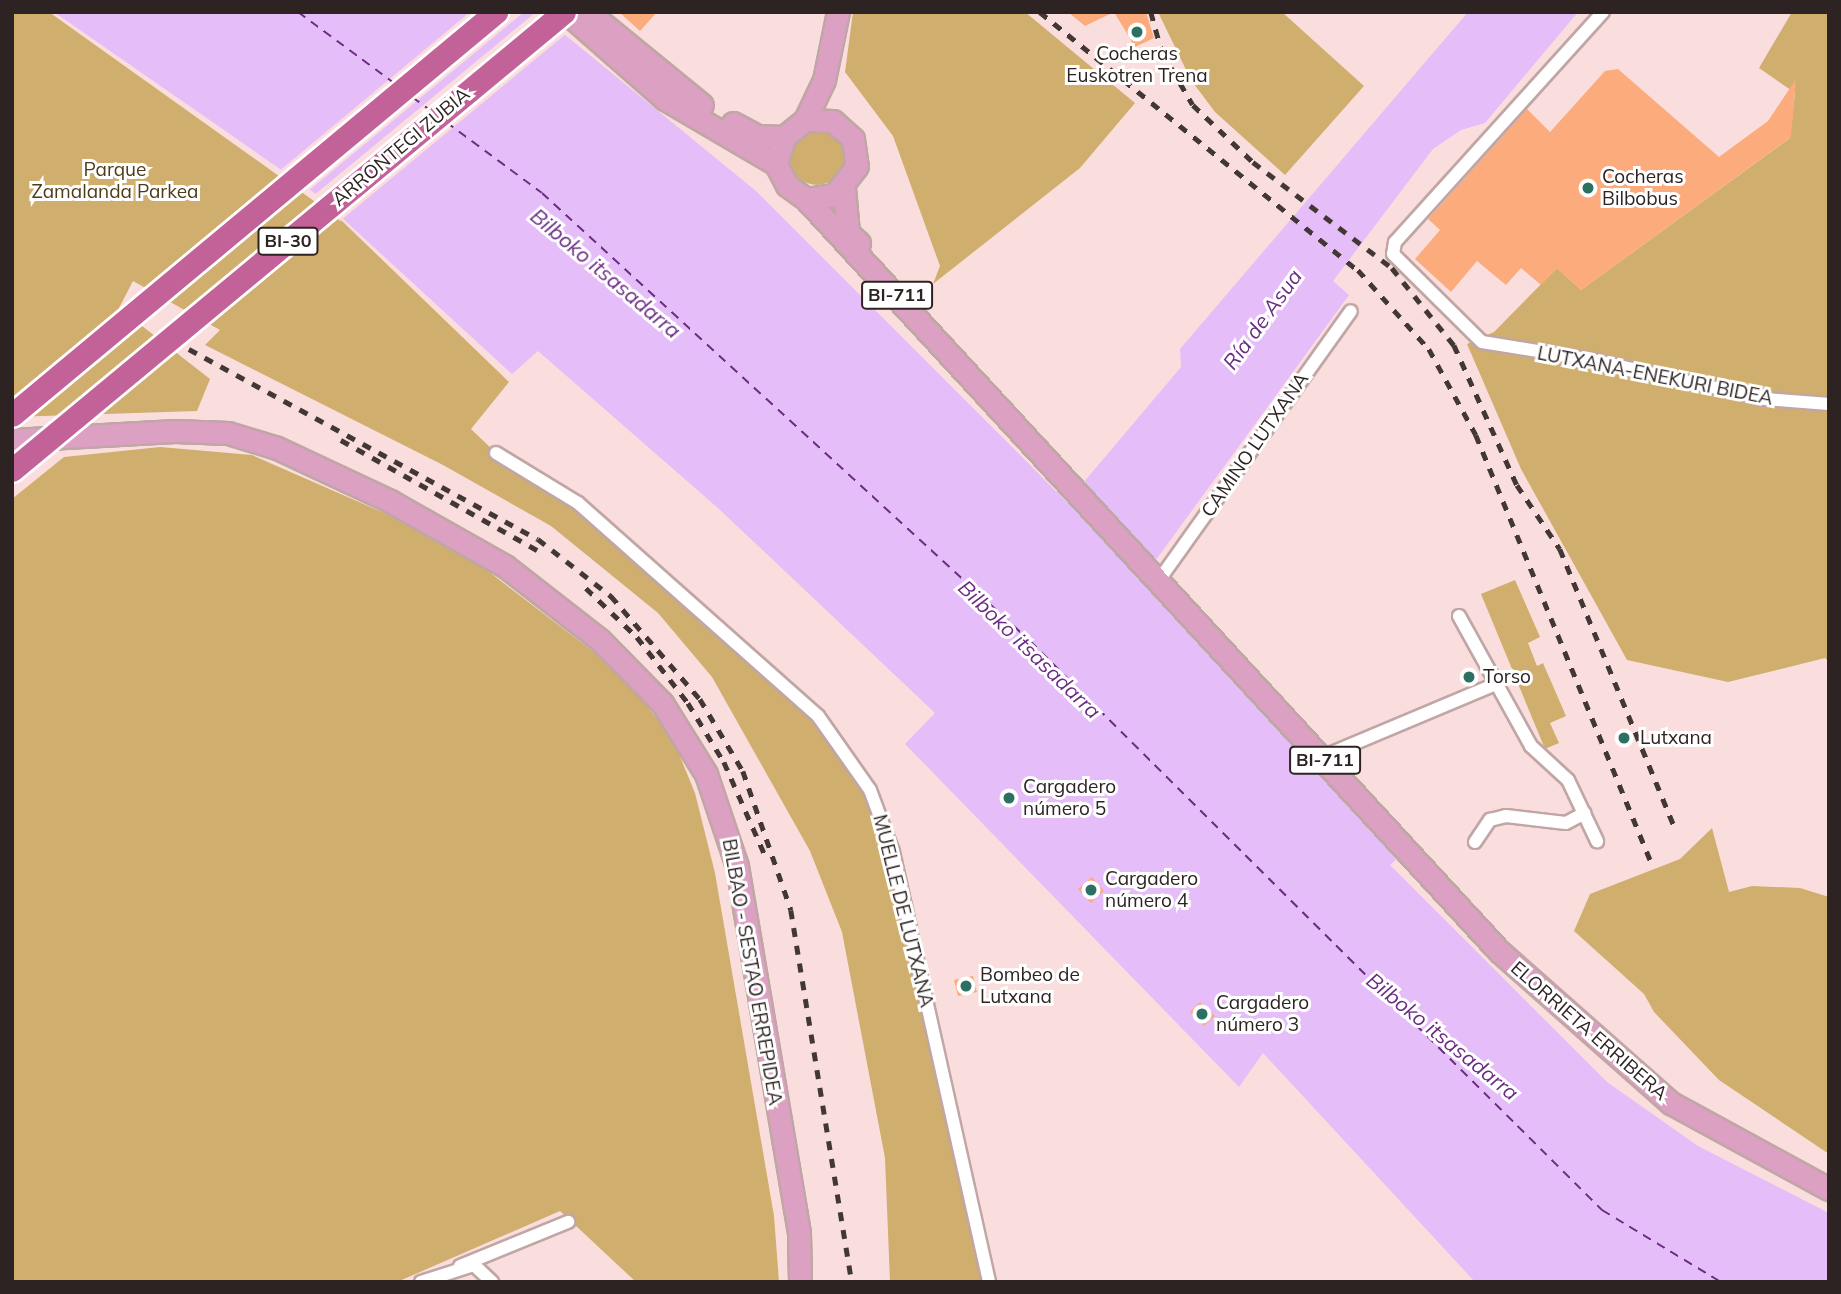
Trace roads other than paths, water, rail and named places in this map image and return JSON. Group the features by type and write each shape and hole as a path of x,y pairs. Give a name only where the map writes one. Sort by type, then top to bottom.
{"highway":[{"name":"BI-30","path":"12,415 496,12"},
{"name":"ARRONTEGI ZUBIA","path":"12,470 565,12"}],"main road":[{"name":"BI-711","path":"565,12 665,99 776,164 787,185 806,199 1322,757"},
{"path":"588,12 685,95 757,136 783,137"},
{"path":"776,164 783,137 805,120 824,80 838,12"},
{"path":"805,120 833,121 824,80"},
{"name":"BI-711","path":"833,121 853,139 858,152 845,188 848,233 939,326 985,395"},
{"path":"806,199 845,188"},
{"name":"BILBAO - SESTAO ERREPIDEA","path":"12,440 175,431 228,433 277,448 390,501 505,566 600,640 662,703 706,774 737,866 799,1233"},
{"name":"ELORRIETA ERRIBERA","path":"1322,757 1499,951 1671,1103 1829,1189"},
{"path":"790,1282 799,1233"},
{"path":"799,1233 800,1282"}],"street":[{"name":"LUTXANA-ENEKURI BIDEA","path":"1603,12 1392,248 1482,342 1604,362 1765,399 1829,404"},
{"name":"CAMINO LUTXANA","path":"1154,575 1351,311"},
{"name":"MUELLE DE LUTXANA","path":"496,453 578,503 787,688 818,716 870,790 893,852 989,1282"},
{"path":"1459,616 1493,685 1531,746 1567,780 1597,841"},
{"path":"1322,757 1493,685"},
{"path":"1475,842 1490,820 1506,816 1566,823 1585,813"},
{"path":"421,1282 568,1222"},
{"path":"460,1266 474,1265 492,1282"}],"water":[{"path":"54,12 537,12 756,191 1067,502 1181,367 1180,349 1468,12 1578,12 1485,123 1461,130 1433,149 1333,281 1349,295 1142,579 1398,858 1390,865 1607,1082 1698,1146 1829,1213 1829,1282 1475,1282 1263,1053 1239,1087 905,744 935,713 719,509 538,351 512,374 316,194"}],"railway":[{"path":"1040,12 1358,270 1429,349 1476,435 1653,866"},
{"path":"1151,12 1162,52 1193,105 1253,162 1392,268 1454,345 1517,485 1560,549 1674,826"},
{"path":"189,349 538,539 611,596 700,699 743,771 791,910 852,1282"},
{"path":"341,440 542,553"},
{"path":"586,588 637,637 688,703 724,762 765,855"}],"place":[{"name":"Cocheras Euskotren Trena","path":"1137,32"},
{"name":"Cocheras Bilbobus","path":"1588,188"},
{"name":"Torso","path":"1469,677"},
{"name":"Lutxana","path":"1624,738"},
{"name":"Cargadero número 5","path":"1009,798"},
{"name":"Cargadero número 4","path":"1091,890"},
{"name":"Bombeo de Lutxana","path":"966,986"},
{"name":"Cargadero número 3","path":"1202,1014"}],"park label":[{"name":"Parque Zamalanda Parkea","path":"115,181"}],"water label":[{"name":"Bilboko itsasadarra","path":"606,273"},
{"name":"Ría de Asua","path":"1262,319"},
{"name":"Bilboko itsasadarra","path":"1030,649"},
{"name":"Bilboko itsasadarra","path":"1443,1036"}]}
